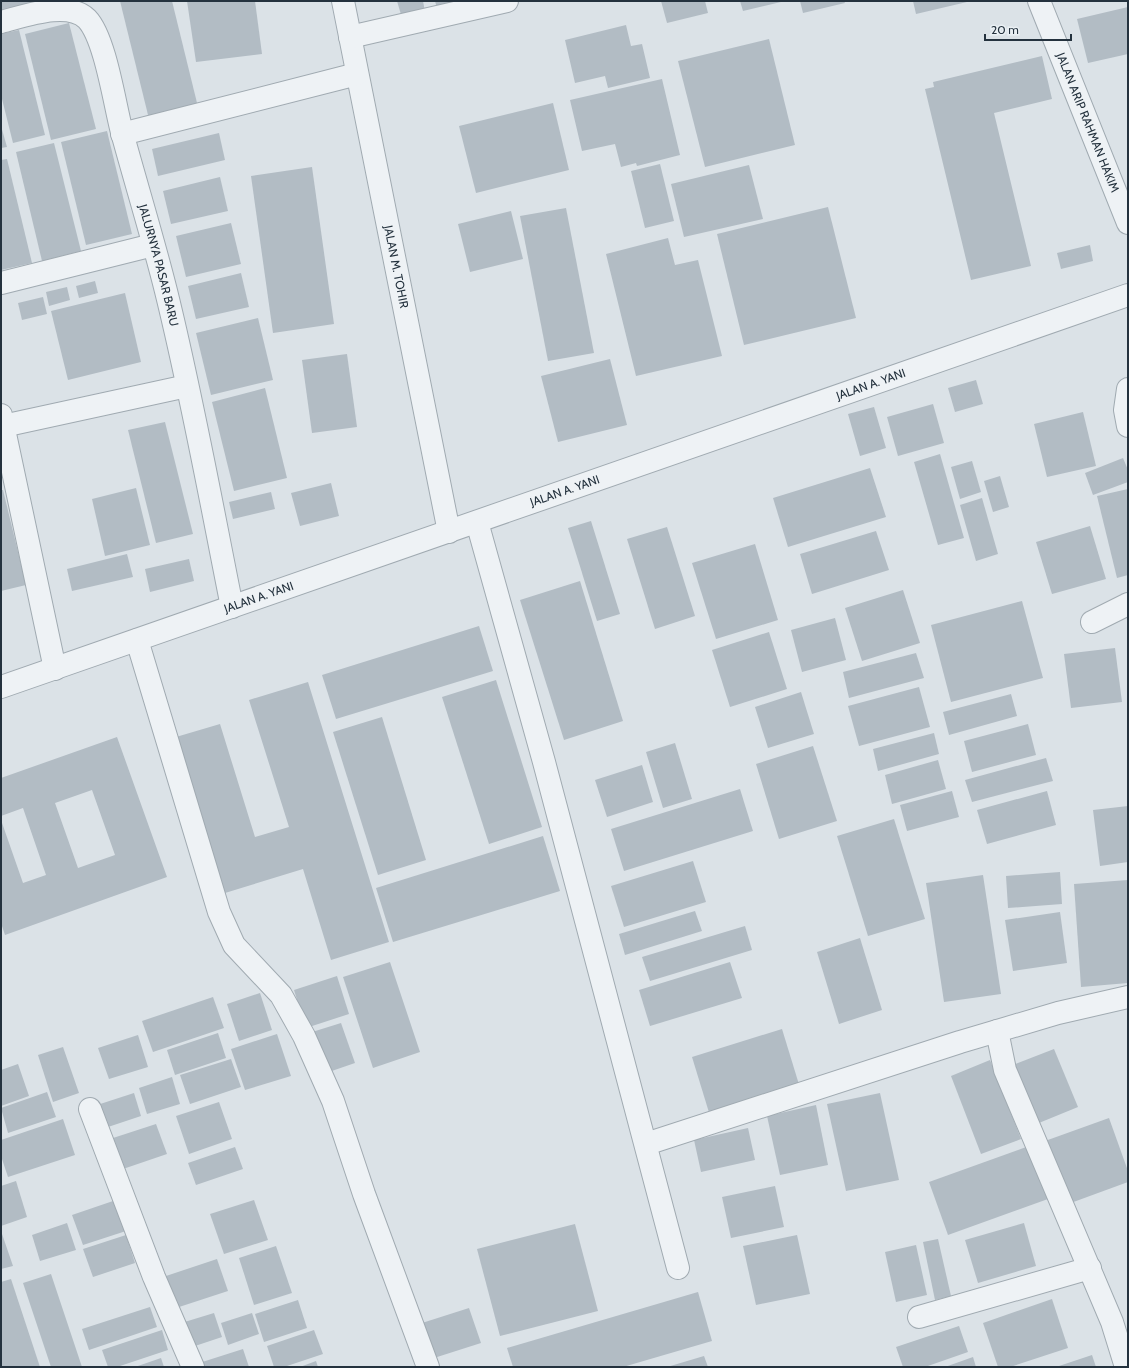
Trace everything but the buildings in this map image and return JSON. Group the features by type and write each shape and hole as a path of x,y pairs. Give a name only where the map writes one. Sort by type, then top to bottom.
{"street":[{"name":"JALAN M. TOHIR","path":"343,1 449,532"},
{"path":"350,37 507,1"},
{"name":"JALAN ARIP RAHMAN HAKIM","path":"1039,1 1128,223"},
{"name":"JALURNYA PASAR BARU","path":"1,22 63,7 81,13 88,19 96,35 107,68 122,134 153,245 187,386 232,607"},
{"path":"122,134 357,74"},
{"path":"1,284 153,245"},
{"name":"JALAN A. YANI","path":"1,687 1128,295"},
{"path":"55,669 2,420 187,386"},
{"path":"1128,390 1125,410 1128,426"},
{"path":"477,522 544,762 678,1268"},
{"path":"1092,622 1128,604"},
{"path":"137,640 226,931 242,956 268,980 281,995 304,1036 332,1101 364,1194 428,1367"},
{"path":"646,1144 997,1031 1058,1013 1128,998"},
{"path":"997,1031 1005,1070 1090,1268 1112,1322 1126,1366"},
{"path":"90,1109 154,1277 193,1367"},
{"path":"919,1317 1090,1268"}]}
